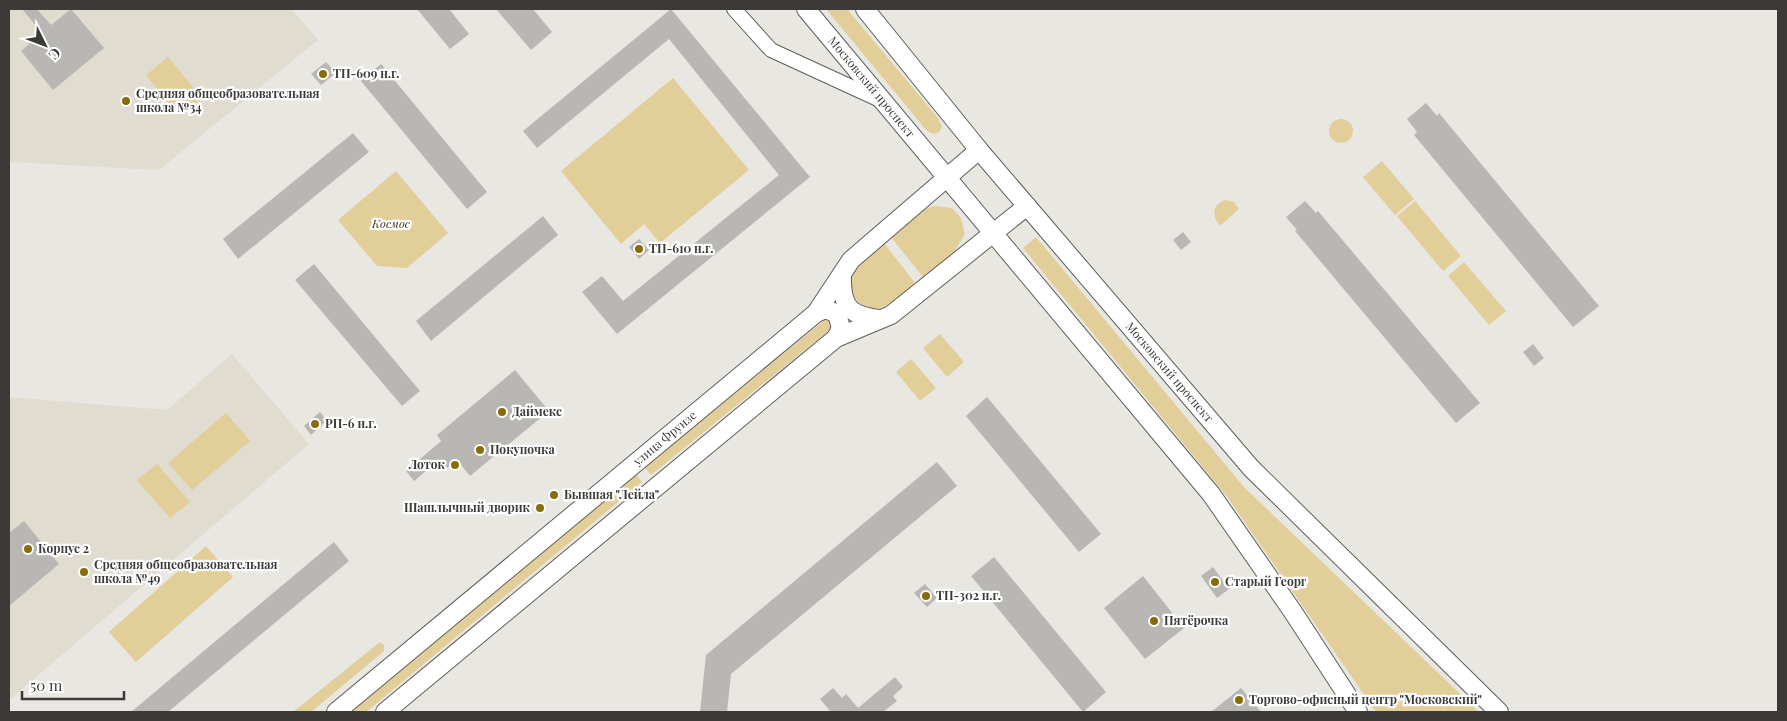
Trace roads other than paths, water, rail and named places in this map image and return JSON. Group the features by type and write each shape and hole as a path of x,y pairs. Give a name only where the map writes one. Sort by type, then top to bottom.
{"main road":[{"name":"Московский проспект","path":"806,9 1210,494 1293,612 1358,712"},
{"name":"Московский проспект","path":"865,9 979,150 1251,468 1499,712"},
{"name":"улица Фрунзе","path":"336,712 816,313 851,260 979,150"},
{"path":"385,712 836,338 891,315 1027,206"},
{"path":"842,273 841,296 849,309 861,317 880,319"},
{"path":"816,313 826,309 837,314 841,328 836,338"}],"street":[{"path":"734,9 771,50 882,101"}],"place":[{"name":"ТП-609 н.г.","path":"323,74"},
{"name":"Средняя общеобразовательная школа №34","path":"126,101"},
{"name":"ТП-610 н.г.","path":"639,249"},
{"name":"Даймекс","path":"502,412"},
{"name":"РП-6 н.г.","path":"315,424"},
{"name":"Покупочка","path":"480,450"},
{"name":"Лоток","path":"455,465"},
{"name":"Бывшая \"Лейла\"","path":"554,495"},
{"name":"Шашлычный дворик","path":"540,508"},
{"name":"Корпус 2","path":"28,549"},
{"name":"Средняя общеобразовательная школа №49","path":"84,572"},
{"name":"Старый Георг","path":"1215,582"},
{"name":"ТП-302 н.г.","path":"926,596"},
{"name":"Пятёрочка","path":"1154,621"},
{"name":"Торгово-офисный центр \"Московский\"","path":"1239,700"}],"park label":[{"name":"Космос","path":"391,224"}]}
